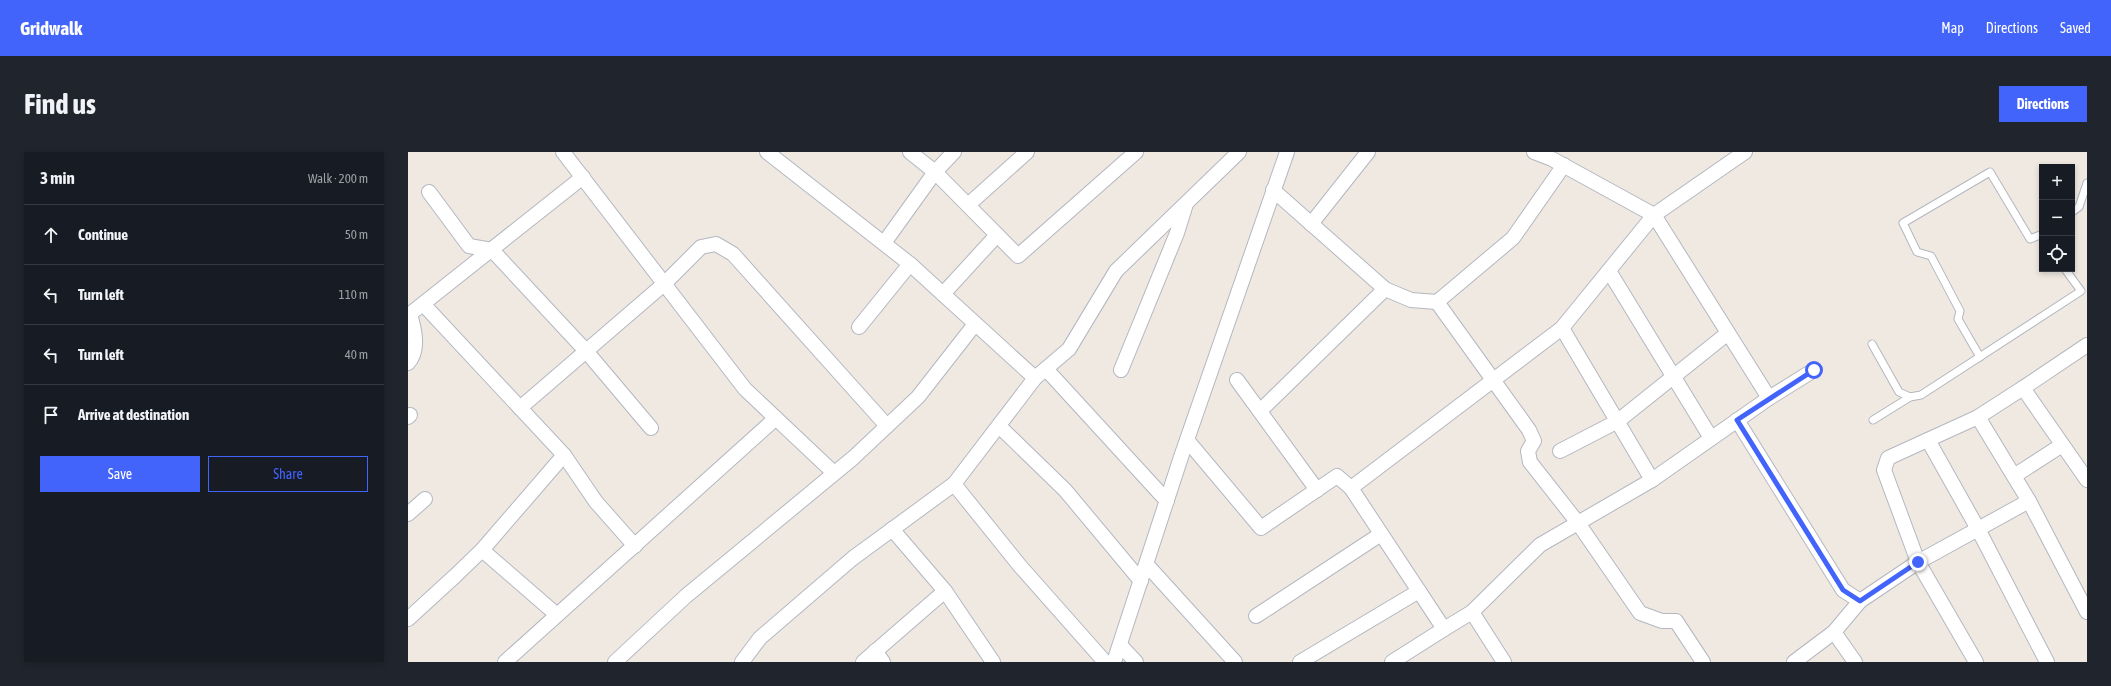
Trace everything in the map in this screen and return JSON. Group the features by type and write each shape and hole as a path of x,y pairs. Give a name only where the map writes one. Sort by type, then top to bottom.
{"street":[{"path":"563,152 745,389 834,473"},
{"path":"767,152 910,264 1035,378"},
{"path":"910,152 935,172 1018,256 1136,152"},
{"path":"884,243 935,172 954,152"},
{"path":"968,205 1028,152"},
{"path":"742,662 760,638 853,558 954,484 1035,378 1069,349 1116,271 1239,152"},
{"path":"1114,662 1142,581 1187,440 1287,152"},
{"path":"1311,224 1368,152"},
{"path":"1534,152 1554,159 1654,215 1769,398"},
{"path":"1351,488 1562,328 1654,215 1745,152"},
{"path":"1273,190 1385,289 1412,300 1437,302 1513,238 1554,159"},
{"path":"408,363 411,360 416,337 410,314 424,305 583,177"},
{"path":"429,192 469,246 492,250 586,351 651,428"},
{"path":"1121,370 1178,233 1186,203"},
{"path":"943,294 997,234"},
{"path":"520,408 664,284 701,247 716,244 733,254 887,426"},
{"path":"859,327 910,264"},
{"path":"1608,271 1711,438"},
{"path":"1260,411 1385,289"},
{"path":"1437,302 1529,430 1534,441 1528,451 1530,462 1578,523 1640,613 1662,621 1676,621 1703,662"},
{"path":"424,305 564,455 596,502 635,546"},
{"path":"615,662 686,596 834,473 918,397 975,324"},
{"path":"1562,328 1618,420 1652,480"},
{"path":"1560,451 1618,420 1728,333"},
{"path":"1976,662 1918,562 1884,470 1888,458 1978,417 2087,345"},
{"path":"1046,369 1167,501"},
{"path":"1392,662 1444,628 1472,612 1540,545 1652,480 1769,398 1814,370"},
{"path":"1237,380 1318,490"},
{"path":"2022,388 2087,480"},
{"path":"1978,417 2029,501 2087,612"},
{"path":"505,662 776,418"},
{"path":"1737,420 1843,590 1860,601"},
{"path":"999,426 1066,490 1142,581"},
{"path":"1187,440 1261,528 1337,476 1351,488 1444,628"},
{"path":"1928,440 1978,529 2047,662"},
{"path":"2014,476 2062,445"},
{"path":"408,619 482,550 564,455"},
{"path":"954,484 1020,566 1105,662"},
{"path":"408,514 425,499"},
{"path":"1794,662 1834,632 1860,601 1918,562 2029,501"},
{"path":"892,529 945,591 993,662"},
{"path":"1256,616 1381,534"},
{"path":"482,550 558,615"},
{"path":"1147,565 1236,662"},
{"path":"862,662 879,656 945,591"},
{"path":"1300,662 1419,591"},
{"path":"1472,612 1502,661"},
{"path":"1834,632 1855,662"},
{"path":"1120,645 1136,662"}],"lane":[{"path":"1980,357 1958,319 1960,311 1931,256 1917,252 1903,223 1990,172 2030,239 2039,236"},
{"path":"2075,210 2080,207 2087,183"},
{"path":"1873,420 1910,397 1921,395 2080,291 2067,272"},
{"path":"1872,344 1899,392 1910,397"}],"route":[{"path":"1814,370 1737,420 1843,590 1860,601 1918,562"}]}
